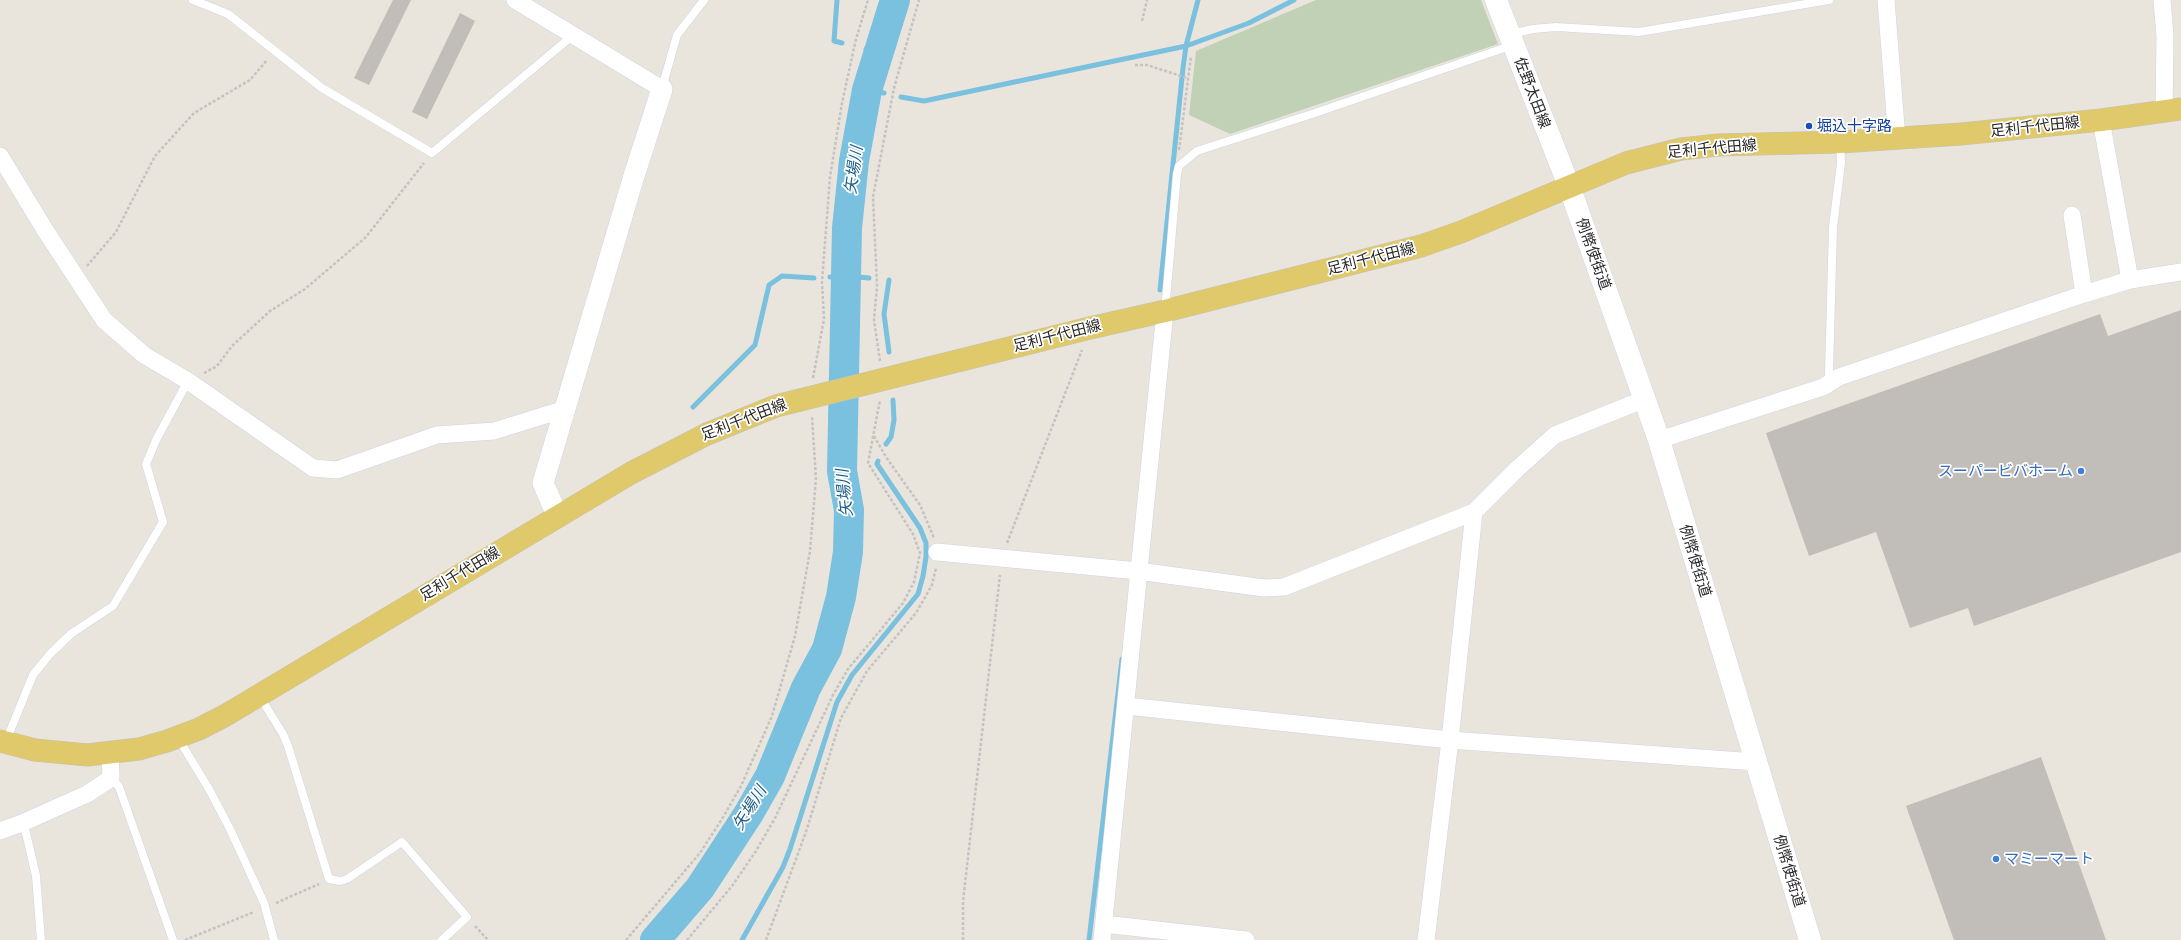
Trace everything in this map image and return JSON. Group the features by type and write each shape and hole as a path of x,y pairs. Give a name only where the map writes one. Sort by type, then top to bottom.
{"main road":[{"name":"佐野太田線","path":"1496,0 1569,186"},
{"name":"足利千代田線","path":"3,742 62,754 110,753 139,749 178,737 226,715 557,515 631,473 707,434 776,406 1090,328 1165,311 1421,246 1461,232 1626,163 1681,149 1718,145 1897,139 2101,120 2172,110"},
{"name":"例幣使街道","path":"1569,186 1659,440 1756,762 1807,938"}],"street":[{"path":"515,0 662,89 543,483 557,515"},
{"path":"1886,0 1897,139"},
{"path":"2162,0 2172,110"},
{"path":"2101,120 2130,280"},
{"path":"0,156 104,320 144,355 188,381 313,468 337,470 437,435 494,430 565,409"},
{"path":"2072,215 2084,294"},
{"path":"1659,440 1824,387 1840,377 2084,294 2130,280 2181,272"},
{"path":"1165,311 1103,932 1246,940"},
{"path":"937,552 1138,571 1243,586 1264,588 1284,587 1474,512 1517,469 1556,435 1645,399"},
{"path":"1426,940 1450,740 1474,512"},
{"path":"1126,706 1450,740 1756,762"},
{"path":"0,830 22,824 87,794 111,778 110,753"}],"lane":[{"path":"193,0 228,14 322,88 432,153 565,42 571,34"},
{"path":"662,89 677,35 704,0"},
{"path":"1165,311 1177,174 1180,166 1197,151 1312,114 1511,39 1533,29 1556,27 1639,32 1829,0"},
{"path":"1830,382 1829,372 1833,235 1841,163 1840,142"},
{"path":"3,742 33,675 50,654 72,633 113,606 163,522 146,464 157,438 188,381"},
{"path":"258,695 283,734 288,746 329,879 340,881 347,879 402,842 467,917 442,940"},
{"path":"178,737 209,789 230,829 264,902 274,940"},
{"path":"111,778 124,798 173,940"},
{"path":"22,824 26,833 36,876 41,940"}],"path":[{"path":"626,940 700,853 722,819 744,779 772,716 795,636 810,551 816,478 814,362 824,319 823,260 830,177 842,103 856,39 868,0"},
{"path":"687,940 750,861 776,818 833,695 848,669 903,603 914,582 920,553 907,522 868,463 879,412 879,343 874,320 877,286 873,198 894,88 919,0"},
{"path":"1142,21 1147,0"},
{"path":"77,279 116,232 155,156 194,114 250,80 276,51"},
{"path":"1180,166 1178,158 1191,56"},
{"path":"1135,65 1147,65 1188,78"},
{"path":"188,381 217,366 232,346 265,315 305,289 347,255 366,237 432,153"},
{"path":"963,940 963,901 1001,558 1090,328"},
{"path":"766,940 806,832 841,718 867,671 920,607 932,585 937,552 932,531 920,505 886,457 874,436"},
{"path":"467,917 488,940"}],"green space":[{"path":"1316,0 1481,0 1498,44 1230,134 1189,115 1196,51"}],"building":[{"path":"393,0 411,0 369,85 354,78"},
{"path":"460,13 475,21 427,119 412,112"},
{"path":"2181,310 2181,552 1974,626 1968,608 1910,628 1876,532 1809,556 1766,433 2100,314 2108,336"},
{"path":"2041,757 2106,940 1954,940 1906,806"}],"waterway":[{"path":"837,0 834,41 842,43"},
{"name":"矢場川","path":"655,940 700,888 749,813 770,776 806,688 827,649 841,597 848,552 849,510 842,471 847,228 854,161 867,90 895,0"},
{"path":"1160,290 1183,68 1186,46 1198,0"},
{"path":"901,97 924,101 1186,46 1249,23 1294,0"},
{"path":"866,49 879,53"},
{"path":"867,90 884,93"},
{"path":"693,407 755,345 769,285 782,276 814,278"},
{"name":"矢場川","path":"830,277 846,276 869,278"},
{"path":"889,280 884,314 889,352"},
{"path":"886,444 891,437 894,420 893,400"},
{"path":"742,940 783,867 837,702 852,675 918,594 926,557 926,543 920,528 877,464 878,461"},
{"path":"1089,940 1122,659"}],"place":[{"name":"堀込十字路","path":"1809,126"},
{"name":"スーパービバホーム","path":"2081,471"},
{"name":"マミーマート","path":"1996,859"}]}
